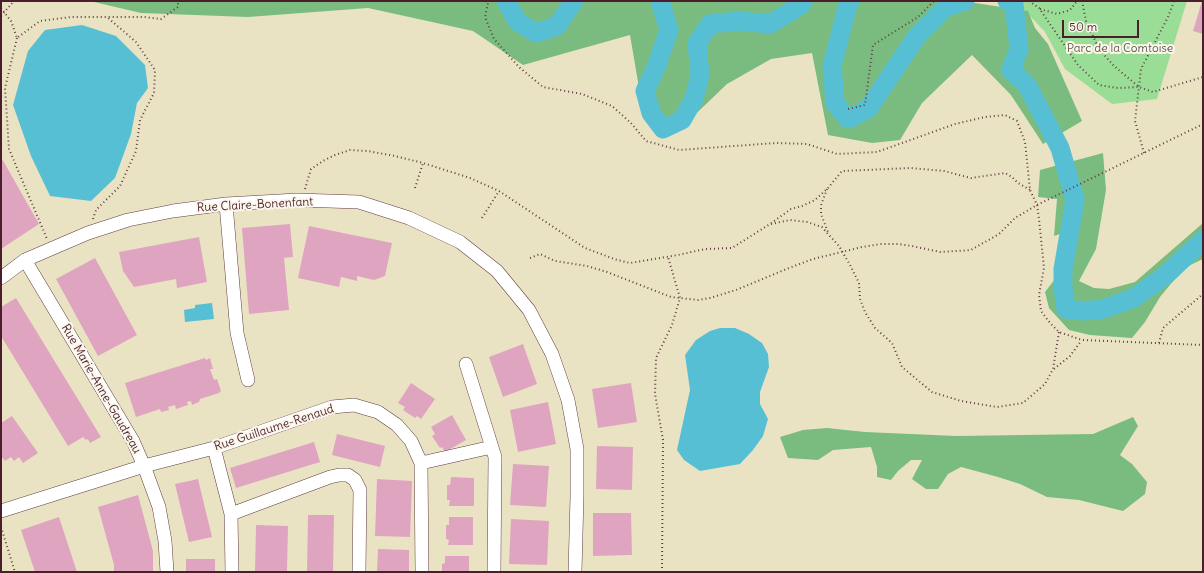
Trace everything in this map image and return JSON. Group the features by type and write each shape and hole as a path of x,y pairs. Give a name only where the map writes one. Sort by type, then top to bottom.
{"street":[{"name":"Rue Claire-Bonenfant","path":"1,278 25,260 88,233 128,220 165,212 226,204 302,200 359,202 409,218 460,242 497,271 529,310 552,354 568,400 577,449 575,572"},
{"path":"226,204 237,333 248,380"},
{"name":"Rue Marie-Anne-Gaudreau","path":"25,260 133,441 159,507 165,541 167,572"},
{"path":"466,364 495,457 494,572"},
{"name":"Rue Guillaume-Renaud","path":"1,511 144,466 214,448 332,407 354,405 378,412 397,425 411,441 421,463 422,572"},
{"path":"421,463 492,447"},
{"path":"214,448 231,514 232,572"},
{"path":"231,514 330,477 348,475 355,480 360,490 359,572"}],"path":[{"path":"1,16 14,1"},
{"path":"17,38 40,21 71,17 144,17 160,19 178,7 178,1"},
{"path":"485,1 488,3 485,17 494,39 519,67 543,87 582,94 612,106 631,123 646,141 679,150 776,143 807,144 837,154 877,152 955,124 985,117 1005,115 1017,121 1025,142 1030,190 1037,205 1039,218 1044,268 1040,295 1042,311 1059,332 1082,340 1203,345"},
{"path":"848,109 865,105 873,45 918,17 934,1"},
{"path":"1030,1 1039,8 1078,65 1099,85 1118,88 1138,87 1153,92 1203,77"},
{"path":"1039,8 1057,14 1070,10 1077,1"},
{"path":"1082,1 1086,21 1099,49 1114,66 1138,87"},
{"path":"1144,153 1135,121 1140,69 1168,17 1174,1"},
{"path":"1,8 11,21 17,38 5,88 9,149 52,249"},
{"path":"88,233 96,210 120,186 136,150 140,120 154,93 155,70 136,42 108,17"},
{"path":"530,258 540,254 555,262 587,266 671,297 698,300 729,292 813,259 862,247 881,244 912,246 940,252 970,250 999,234 1015,218 1037,205 1203,124"},
{"path":"302,200 311,169 323,161 350,150 368,151 423,163 470,178 498,192 585,248 617,260 630,263 668,257 705,248 732,248 791,209 815,200 828,188 842,171 911,168 944,171 971,178 1005,173 1012,177 1018,184 1030,190"},
{"path":"415,188 423,163"},
{"path":"828,188 821,205 821,214 828,234"},
{"path":"482,218 498,192"},
{"path":"770,224 790,220 807,222 822,227 842,252 850,265 859,283 860,299 865,312 875,328 892,343 902,367 932,392 961,401 997,407 1023,403 1046,384 1053,370 1059,332"},
{"path":"662,572 663,440 655,394 656,358 672,325 680,298 668,257"},
{"path":"1159,343 1163,328 1203,294"},
{"path":"1053,370 1070,356 1082,340"},
{"path":"1,527 15,572"}],"green space":[{"path":"90,1 962,1 1028,11 1035,28 1048,44 1082,121 1043,144 1011,95 972,55 922,103 900,140 872,143 828,135 812,53 771,59 727,84 681,128 644,117 630,35 523,65 473,31 368,8 248,17 141,13"},
{"name":"Parc de la Comtoise","path":"1016,1 1187,1 1157,99 1112,104 1065,69 1045,32"},
{"path":"1103,153 1106,190 1096,249 1079,281 1094,288 1109,289 1135,282 1203,223 1203,259 1184,268 1160,297 1145,322 1132,338 1090,335 1069,330 1049,308 1045,292 1055,279 1060,234 1054,236 1057,199 1038,197 1040,170"},
{"path":"1133,417 1138,426 1120,455 1132,464 1147,482 1145,494 1123,511 1079,500 1047,497 1020,484 961,467 948,474 938,489 926,489 912,479 922,460 911,460 898,471 891,480 877,477 877,467 871,447 833,450 818,460 788,458 780,437 803,430 827,428 865,432 956,436 1093,434"}],"water":[{"path":"82,25 116,36 145,65 148,88 137,103 131,134 115,178 91,201 50,196 31,156 13,105 28,51 45,30"},
{"path":"212,303 214,319 185,322 184,310 195,308 195,305"},
{"path":"720,328 735,328 749,334 762,343 768,354 769,367 760,392 760,404 768,419 763,436 740,464 700,471 684,460 677,450 690,390 685,355 696,340 710,331"}],"building":[{"path":"1203,1 1203,34 1193,31"},
{"path":"1,157 39,224 1,249"},
{"path":"290,224 293,257 284,258 289,310 249,314 242,228"},
{"path":"309,226 392,243 385,276 374,280 357,276 357,281 341,277 339,287 298,278"},
{"path":"199,237 207,282 177,288 176,279 134,287 123,271 119,252"},
{"path":"95,258 137,335 98,356 56,279"},
{"path":"16,298 101,437 90,443 88,439 86,440 83,437 68,446 1,336 1,307"},
{"path":"523,344 537,384 503,397 489,357"},
{"path":"205,358 206,360 210,358 213,369 210,369 214,380 217,379 221,391 219,393 200,399 199,402 192,405 191,401 187,402 188,405 176,409 175,405 168,407 169,410 161,412 160,409 136,417 125,383"},
{"path":"411,383 435,399 421,419 417,416 415,418 403,410 405,407 398,403"},
{"path":"631,383 637,422 598,428 592,389"},
{"path":"548,402 556,444 518,452 510,410"},
{"path":"452,415 466,440 445,452 442,447 440,448 432,436 435,434 431,427"},
{"path":"12,416 38,453 23,463 19,457 14,461 11,457 5,461 3,458 1,459 1,423"},
{"path":"337,434 385,446 380,467 332,455"},
{"path":"314,442 320,462 236,488 230,468"},
{"path":"597,446 633,447 632,490 596,489"},
{"path":"513,464 549,466 546,507 510,505"},
{"path":"451,477 474,478 474,506 449,506 450,500 447,500 447,485 450,485"},
{"path":"198,479 212,537 189,542 175,484"},
{"path":"377,479 412,481 410,537 375,536"},
{"path":"138,495 153,551 153,572 114,572 114,565 98,507"},
{"path":"593,513 631,513 632,555 593,556"},
{"path":"308,515 334,515 333,572 307,572"},
{"path":"59,517 77,572 35,572 21,530"},
{"path":"449,517 473,517 473,545 448,545 449,540 446,539 446,525 449,525"},
{"path":"511,519 549,521 547,565 509,564"},
{"path":"256,525 288,526 287,572 255,572"},
{"path":"378,549 409,550 409,572 377,572"},
{"path":"445,556 469,556 469,572 442,572 442,564 445,563"},
{"path":"186,559 215,559 215,572 186,572"}],"waterway":[{"path":"506,1 518,22 536,33 557,26 574,1"},
{"path":"660,1 669,30 657,65 645,91 651,113 663,129 682,120 694,99 700,75 697,43 710,24 739,21 770,24 801,5 803,1"},
{"path":"850,1 832,66 835,103 848,119 868,109 917,36 946,7 965,1"},
{"path":"1007,1 1014,4 1019,49 1011,70 1027,85 1060,148 1075,200 1063,269 1063,287 1066,309 1083,311 1103,309 1134,298 1167,274 1203,240"}]}
